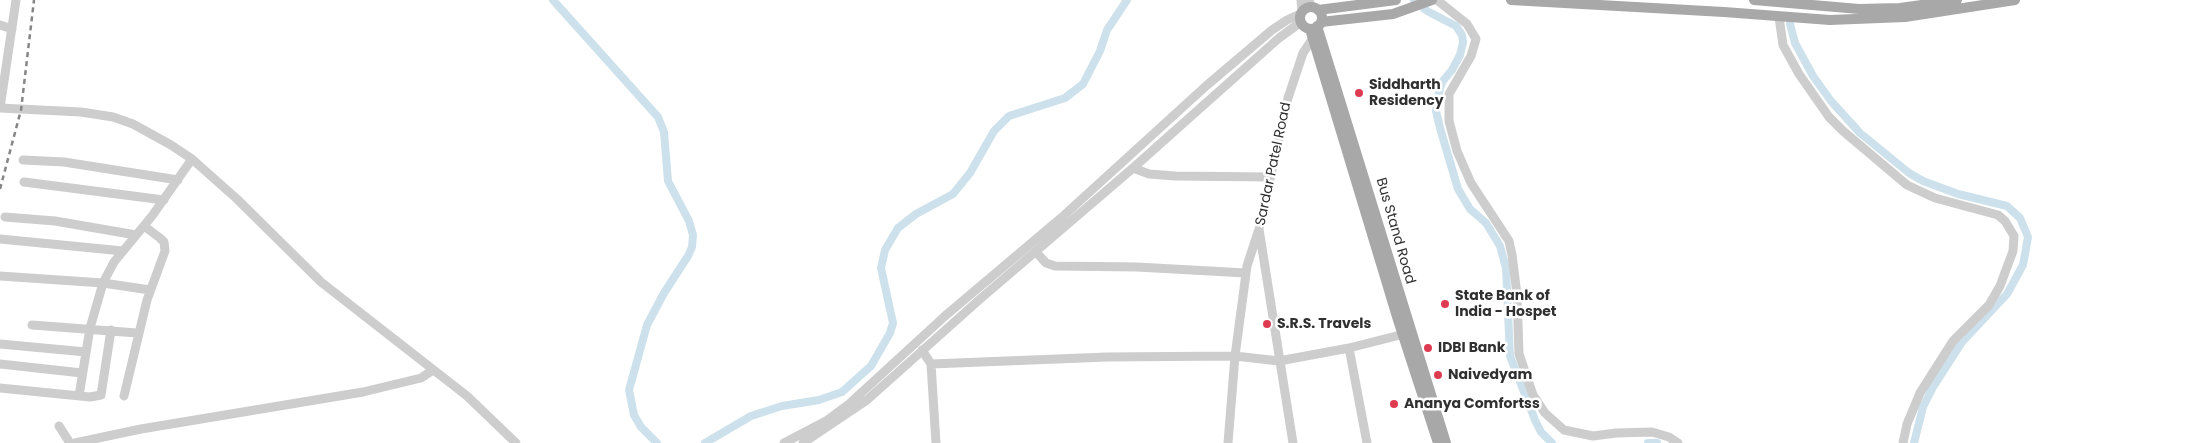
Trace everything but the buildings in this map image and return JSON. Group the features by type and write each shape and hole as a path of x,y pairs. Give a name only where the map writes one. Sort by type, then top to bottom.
{"main road":[{"path":"1396,0 1307,11 1315,29 1398,13 1432,0"},
{"path":"1512,0 1830,20 1880,19 1948,12 2015,0"},
{"path":"1754,0 1859,10 1900,8 1957,0"},
{"name":"Bus Stand Road","path":"1307,11 1321,16 1315,29 1378,218 1407,333 1438,443"},
{"name":"Bus Stand Road","path":"1407,333 1446,443"}],"street":[{"path":"16,0 12,29 4,55 0,108 82,112 113,117 134,124 192,159 237,198 321,282 467,396 516,443"},
{"path":"1302,0 1307,11"},
{"path":"1432,0 1467,24 1476,39 1472,56 1449,94 1449,121 1457,152 1471,183 1509,241 1517,294 1519,354 1533,395 1545,413 1564,430 1593,436 1652,432 1669,437 1678,443"},
{"path":"803,443 867,400 922,350 1133,168 1307,11"},
{"path":"784,443 826,421 849,404 958,304 1061,218 1206,86 1272,30 1287,20 1307,11"},
{"path":"1779,17 1784,44 1799,74 1828,117 1843,131 1907,185 1935,198 1998,215 2005,221 2014,236 2013,251 2000,286 1989,305 1953,341 1920,393 1907,424 1903,443"},
{"path":"0,25 12,29"},
{"name":"Sardar Patel Road","path":"1293,443 1259,229 1288,98 1303,53 1315,29"},
{"path":"79,396 90,328 103,282 123,251 164,200 192,159"},
{"path":"23,160 64,162 178,180"},
{"path":"1133,168 1149,174 1175,176 1269,177"},
{"path":"24,182 164,200"},
{"path":"6,217 55,221 136,234"},
{"path":"124,396 137,334 165,247 160,238 144,226"},
{"path":"1228,443 1235,356 1246,273 1259,229"},
{"path":"0,239 123,251"},
{"path":"1036,252 1046,263 1055,266 1137,267 1246,273"},
{"path":"0,276 103,282 150,290"},
{"path":"32,325 90,328 137,334"},
{"path":"0,388 98,397 103,391 111,330"},
{"path":"931,364 1098,358 1235,356 1279,361 1349,348 1407,333"},
{"path":"0,344 86,352"},
{"path":"1349,348 1367,443"},
{"path":"922,350 931,364 936,443"},
{"path":"0,364 82,373"},
{"path":"75,443 141,429 363,392 421,378 433,370"},
{"path":"59,426 70,443"}],"waterway":[{"path":"553,0 658,117 664,132 668,181 689,221 693,235 692,247 688,256 664,293 647,325 629,390 634,415 641,427 657,443"},
{"path":"705,443 751,416 782,406 819,400 842,392 871,366 890,333 893,323 881,268 885,250 898,228 916,214 953,194 970,173 994,131 1009,116 1065,98 1083,84 1100,51 1107,30 1127,0"},
{"path":"1414,0 1427,11 1456,26 1462,35 1463,42 1460,55 1452,70 1442,82 1436,111 1458,189 1470,209 1486,223 1500,246 1506,268 1510,356 1535,420 1541,432 1552,443"},
{"path":"1790,24 1795,43 1813,76 1831,101 1860,133 1909,173 1923,181 1958,194 2007,206 2020,218 2028,237 2023,265 2007,294 1962,342 1933,387 1923,407 1914,443"},
{"path":"1648,443 1657,443"}],"railway":[{"path":"0,189 21,110 34,0"}],"place":[{"name":"Siddharth Residency","path":"1359,93"},
{"name":"State Bank of India - Hospet","path":"1445,304"},
{"name":"S.R.S. Travels","path":"1267,324"},
{"name":"IDBI Bank","path":"1428,348"},
{"name":"Naivedyam","path":"1438,375"},
{"name":"Ananya Comfortss","path":"1394,404"}]}
